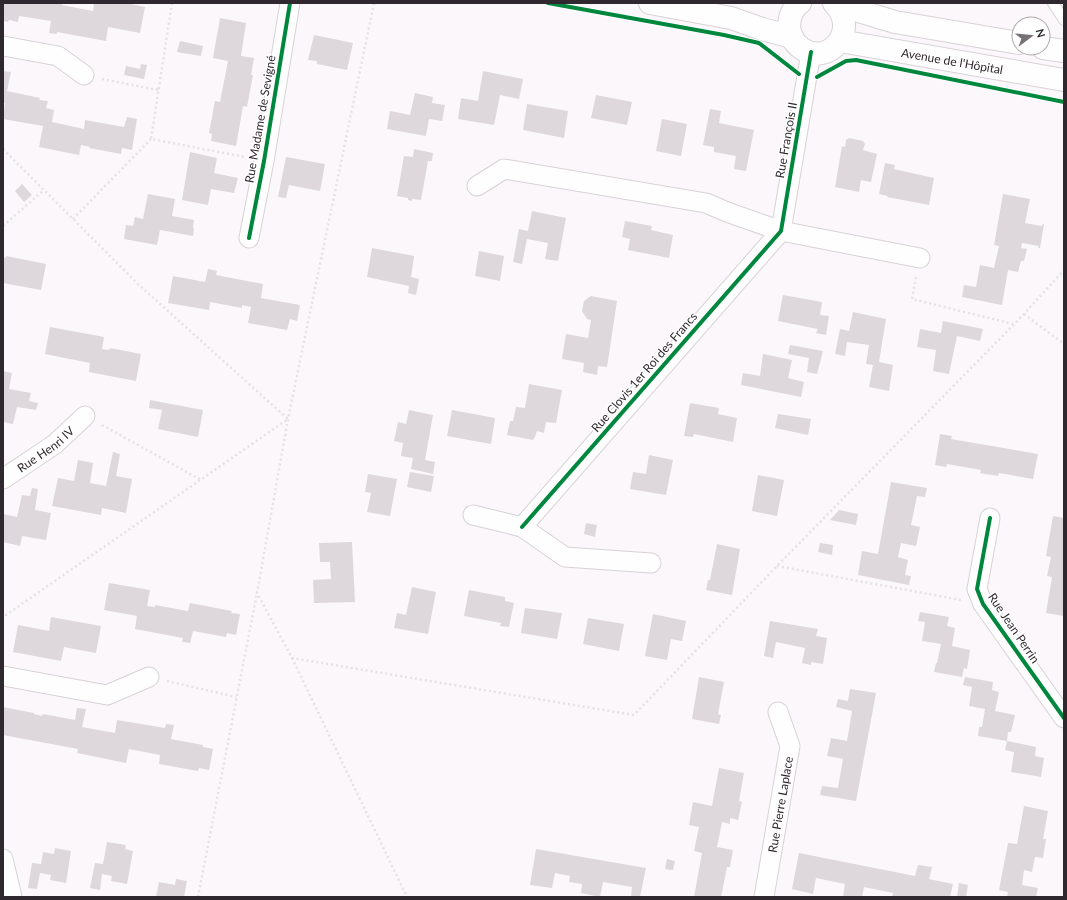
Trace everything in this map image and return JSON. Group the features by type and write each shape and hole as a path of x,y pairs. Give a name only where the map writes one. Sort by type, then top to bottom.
{"street":[{"name":"Rue Madame de Sevigné","path":"249,238 264,160 290,3"},
{"path":"650,3 730,18 792,37"},
{"path":"800,3 792,12 789,20 789,29 792,37 800,47 811,52 819,53 834,47 840,41 844,33 843,15 836,5"},
{"path":"836,5 895,22 1011,42"},
{"name":"Avenue de l'Hôpital","path":"840,41 1064,80"},
{"path":"3,46 58,56 84,75"},
{"path":"1051,49 1064,51"},
{"name":"Rue François II","path":"781,231 811,52"},
{"path":"477,186 504,169 706,203 781,231 920,258"},
{"name":"Rue Clovis 1er Roi des Francs","path":"522,527 781,231"},
{"name":"Rue Henri IV","path":"3,479 55,444 86,416"},
{"path":"473,515 522,527 565,557 651,563"},
{"name":"Rue Jean Perrin","path":"990,518 977,589 983,604 1064,718"},
{"path":"3,676 106,695 149,677"},
{"name":"Rue Pierre Laplace","path":"764,897 790,746 778,712"},
{"path":"3,859 12,897"}],"lane":[{"path":"1053,3 1064,20"}],"path":[{"path":"73,219 151,140 172,3"},
{"path":"84,75 158,90"},
{"path":"151,140 264,160"},
{"path":"3,150 139,285 288,418 3,617"},
{"path":"3,226 44,190"},
{"path":"920,258 912,299 1014,324"},
{"path":"1024,314 1064,344"},
{"path":"86,416 201,480"},
{"path":"777,566 983,604"},
{"path":"198,897 257,593"},
{"path":"292,658 407,897"},
{"path":"149,677 236,697"}],"building":[{"path":"3,3 63,3 62,5 93,11 94,3 126,3 145,7 140,33 108,27 106,41 57,32 57,34 49,33 51,21 19,16 18,22 9,20 8,22 3,21"},
{"path":"220,18 246,23 241,56 254,58 251,75 253,75 247,107 243,106 236,146 211,141 212,134 209,133 215,101 220,102 228,61 213,58"},
{"path":"314,35 353,43 347,70 317,64 317,61 308,60"},
{"path":"180,41 203,46 201,56 177,52"},
{"path":"141,64 147,65 144,79 124,75 126,66 140,69"},
{"path":"3,71 11,72 7,91 48,101 46,108 54,110 52,122 84,129 85,120 124,127 127,117 137,119 132,150 122,148 121,154 81,145 79,155 39,147 43,126 3,119 5,103 3,103"},
{"path":"483,71 523,79 519,99 500,95 494,125 458,119 461,98 478,101"},
{"path":"415,93 433,97 432,103 445,105 442,121 429,119 426,136 387,129 390,111 410,115"},
{"path":"596,95 632,102 627,125 591,118"},
{"path":"527,104 568,111 564,138 523,130"},
{"path":"710,109 721,111 719,123 754,130 746,171 734,169 736,156 714,152 714,147 703,145"},
{"path":"662,119 687,124 681,156 656,151"},
{"path":"849,138 863,141 865,144 863,150 877,154 871,182 861,180 859,192 835,187 842,146 845,147 846,140"},
{"path":"414,149 433,153 432,161 428,161 421,200 412,199 412,201 408,200 408,198 397,196 404,156 413,157"},
{"path":"190,152 217,158 214,173 238,178 234,193 211,189 208,205 182,200"},
{"path":"286,157 325,164 320,191 289,185 286,198 278,197"},
{"path":"885,163 895,165 894,169 934,178 929,205 887,197 888,196 879,194"},
{"path":"22,184 32,195 24,202 15,191"},
{"path":"148,194 175,199 172,216 194,220 193,236 160,230 157,245 124,239 126,225 133,226 135,217 143,219"},
{"path":"1003,194 1030,199 1025,223 1042,226 1044,224 1040,248 1038,248 1039,246 1022,243 1021,248 1027,249 1024,261 1021,261 1018,272 1008,270 1002,305 962,297 964,285 976,287 980,265 994,268 999,246 994,245"},
{"path":"532,211 566,218 558,261 545,259 548,243 527,239 522,264 513,262 519,229 528,231"},
{"path":"625,221 652,226 651,230 673,235 669,258 628,250 630,239 622,237"},
{"path":"372,248 414,256 411,277 419,279 416,295 408,293 409,286 367,277"},
{"path":"479,251 504,256 500,281 475,276"},
{"path":"6,256 46,264 41,290 3,283 3,257 6,258"},
{"path":"208,269 217,271 216,275 263,284 261,298 300,305 297,321 290,319 287,330 248,323 251,307 242,305 242,308 210,302 209,310 168,303 173,276 205,282"},
{"path":"783,295 822,302 820,315 829,316 826,335 816,333 818,329 778,321"},
{"path":"591,296 617,301 607,367 598,366 597,375 583,372 584,363 562,359 566,334 588,338 591,320 587,319 582,311 584,301"},
{"path":"853,312 886,319 879,362 893,365 889,391 869,387 873,365 866,364 869,345 847,342 845,356 835,354 840,329 849,331"},
{"path":"943,321 983,329 980,341 957,336 949,374 933,371 936,350 917,347 920,329 941,333"},
{"path":"50,327 104,337 102,349 109,350 110,348 141,354 136,381 89,372 90,363 45,354"},
{"path":"790,345 823,351 817,374 807,372 809,358 788,354"},
{"path":"763,354 792,360 788,378 804,382 801,397 741,385 743,373 760,376"},
{"path":"3,371 12,373 9,389 31,393 29,401 38,403 36,410 17,407 13,424 3,422"},
{"path":"529,384 562,390 556,423 546,422 544,433 537,431 533,440 507,435 510,421 513,421 516,407 525,408"},
{"path":"150,400 203,410 198,437 158,429 162,410 149,408"},
{"path":"690,403 719,408 718,414 737,418 733,442 694,434 693,437 684,436"},
{"path":"409,410 433,415 425,460 435,462 433,474 411,469 413,458 401,456 403,443 394,441 398,422 406,424"},
{"path":"452,410 495,418 491,444 447,436"},
{"path":"778,414 811,419 808,435 775,428"},
{"path":"940,434 952,436 951,439 1038,454 1033,479 999,473 998,476 980,473 981,470 947,464 946,467 935,465"},
{"path":"113,452 120,454 116,476 132,479 126,513 102,508 101,515 52,506 58,478 74,481 78,460 93,463 90,483 106,486"},
{"path":"649,455 673,460 666,495 630,489 633,472 646,474"},
{"path":"410,472 434,476 431,492 407,487"},
{"path":"368,474 397,479 390,516 367,512 371,493 365,492"},
{"path":"758,475 784,480 777,516 752,511"},
{"path":"891,482 927,488 925,497 917,496 911,525 920,527 916,546 901,543 898,557 908,560 905,575 911,576 909,585 858,575 862,551 878,554"},
{"path":"32,488 38,489 35,510 51,513 46,540 22,536 20,546 3,542 3,514 17,517 22,495 30,496"},
{"path":"839,510 858,514 856,525 830,520"},
{"path":"1053,516 1064,518 1064,616 1046,613 1052,577 1047,576 1051,557 1046,556"},
{"path":"586,523 597,525 595,537 584,534"},
{"path":"352,542 355,602 314,603 313,580 331,579 330,562 320,562 319,543"},
{"path":"820,543 833,545 832,555 818,552"},
{"path":"717,544 740,549 732,595 706,590 708,580 710,580"},
{"path":"109,583 150,590 147,606 155,607 155,605 188,611 190,603 232,611 231,613 240,614 236,635 227,633 226,637 193,631 190,643 182,642 183,638 135,629 137,616 104,610"},
{"path":"412,587 436,592 428,634 394,628 397,613 406,615"},
{"path":"469,590 505,597 505,601 514,603 509,627 500,626 501,623 464,616"},
{"path":"525,608 562,613 557,639 521,633"},
{"path":"920,612 949,617 947,626 955,628 952,646 970,650 967,669 964,668 962,677 934,672 941,644 922,641 925,622 918,621"},
{"path":"653,614 686,621 682,641 671,639 667,660 645,656"},
{"path":"51,617 101,626 96,653 64,647 61,661 13,652 18,625 49,631"},
{"path":"588,618 624,624 619,651 583,644"},
{"path":"770,621 818,629 816,636 827,638 823,664 811,662 811,665 802,663 805,648 776,642 773,658 764,656"},
{"path":"699,677 724,682 718,714 721,715 719,724 692,719"},
{"path":"965,677 993,682 992,690 999,692 995,711 1015,715 1011,732 1008,732 1007,741 978,736 979,727 982,727 985,709 969,706 972,687 963,685"},
{"path":"850,689 876,693 856,801 820,795 822,786 838,788 843,759 827,756 831,738 847,741 852,711 836,707 838,699 848,701"},
{"path":"3,707 42,716 43,714 75,720 77,708 86,709 82,727 115,733 117,720 165,728 166,724 174,725 171,739 203,745 203,747 213,749 209,770 199,768 198,771 159,764 160,755 129,749 126,763 77,753 78,749 3,735"},
{"path":"1007,741 1036,747 1035,756 1044,758 1041,777 1011,772 1014,752 1005,750"},
{"path":"719,768 744,773 739,801 742,802 738,820 730,818 730,824 722,822 717,847 733,850 730,867 727,867 721,897 694,897 702,853 694,851 699,827 689,825 693,802 712,806"},
{"path":"1024,806 1048,811 1043,839 1046,839 1043,858 1035,857 1032,872 1024,870 1022,885 1038,888 1036,897 1007,897 1008,892 999,890 1008,843 1017,844"},
{"path":"107,842 126,845 125,849 133,851 127,884 111,881 112,876 102,874 100,890 90,888 95,863 103,864"},
{"path":"55,848 71,851 66,883 50,880 51,875 40,873 37,889 28,888 32,863 41,864 43,852 54,854"},
{"path":"536,849 646,868 640,897 631,897 632,887 603,882 600,897 581,893 582,884 569,882 570,876 555,873 552,888 530,885"},
{"path":"799,853 915,876 918,865 932,867 929,879 953,884 950,897 892,897 893,893 864,887 862,897 843,897 845,884 816,878 813,894 792,889"},
{"path":"667,859 675,861 673,870 665,869"},
{"path":"176,879 187,881 184,897 156,897 159,882 175,885"},
{"path":"959,883 968,885 966,897 957,897"}],"cycle path":[{"path":"249,238 264,161 290,3"},
{"path":"548,3 724,35 759,43 799,74"},
{"path":"522,527 781,231 811,52"},
{"path":"817,77 846,61 856,60 1064,102"},
{"path":"990,518 977,589 983,604 1064,718"}]}
